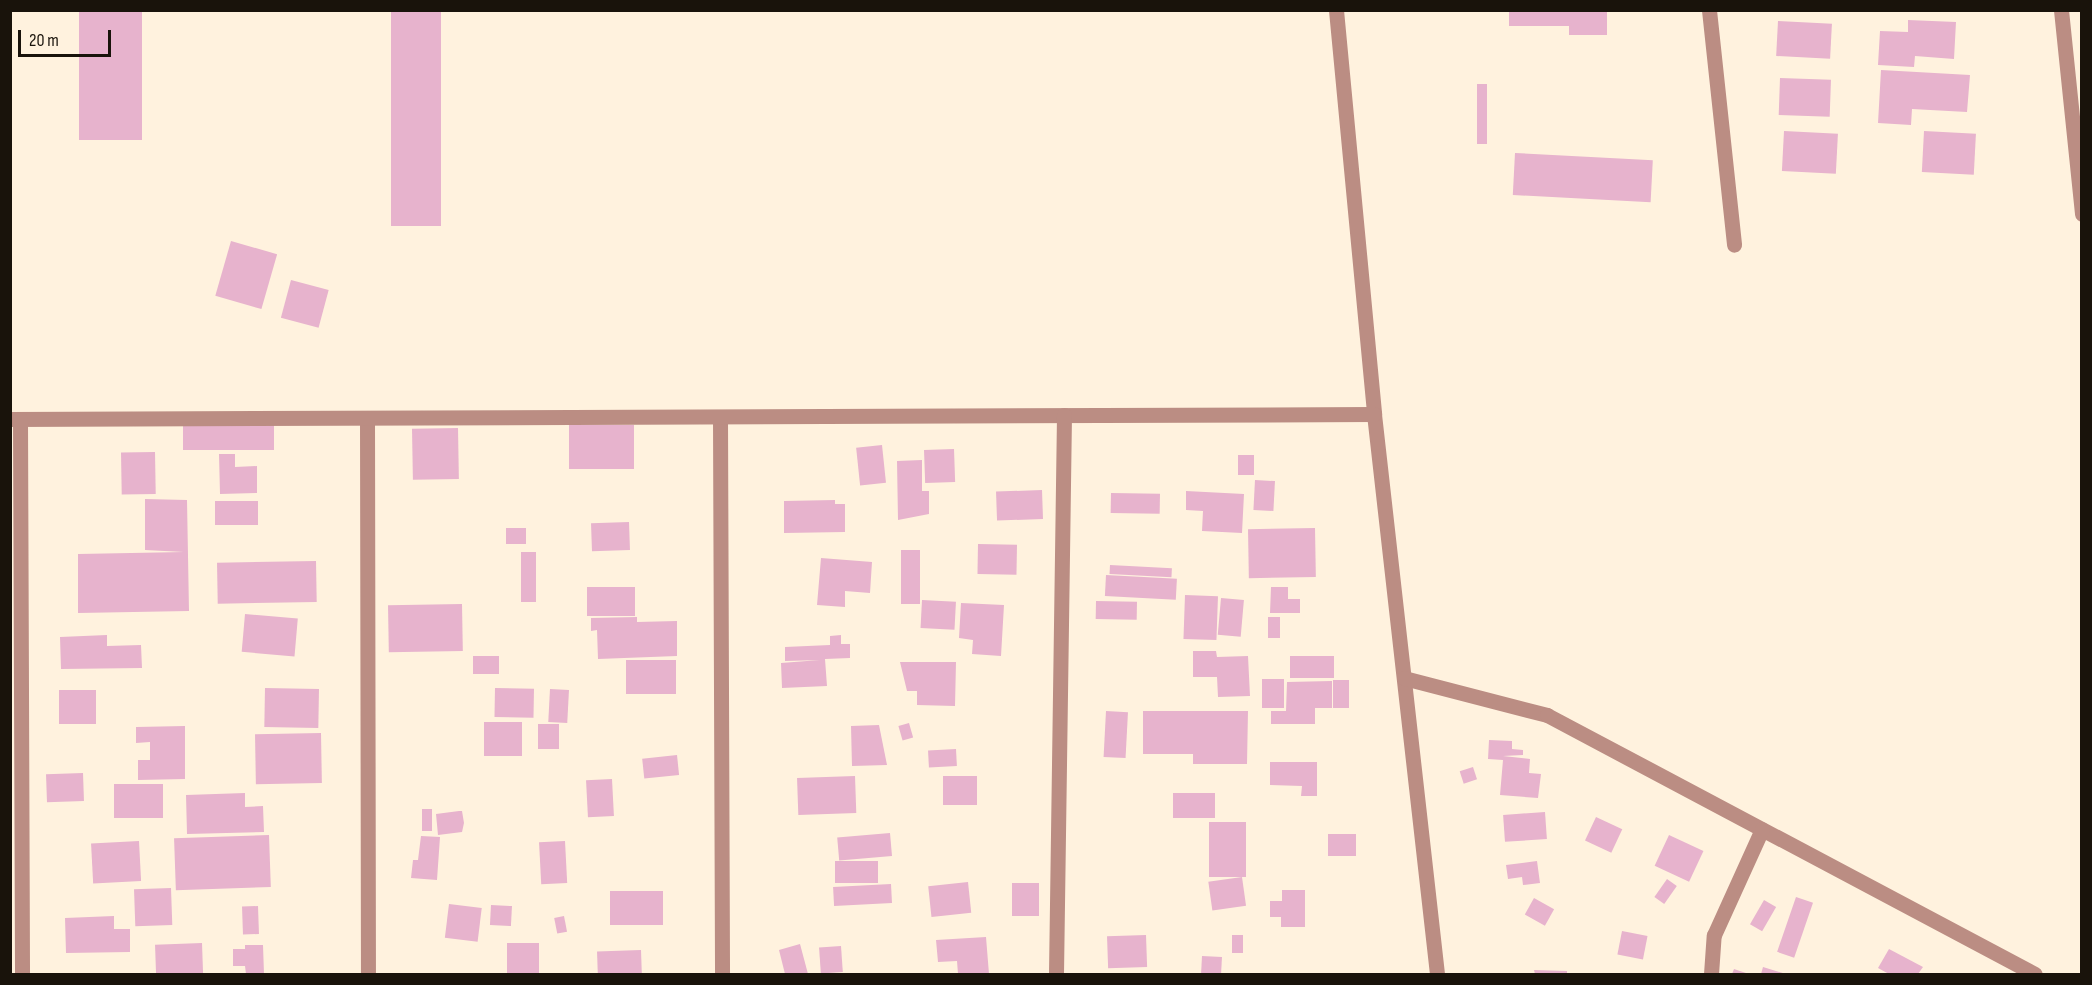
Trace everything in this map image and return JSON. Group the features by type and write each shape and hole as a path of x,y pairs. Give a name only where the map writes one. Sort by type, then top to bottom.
{"street":[{"path":"1336,10 1374,414 1437,975"},
{"path":"1709,10 1734,245"},
{"path":"2061,10 2082,214"},
{"path":"22,975 15,419 1374,414"},
{"path":"1056,975 1064,415"},
{"path":"720,417 722,975"},
{"path":"367,418 368,975"},
{"path":"1404,678 1547,715 1762,830 2006,968 2035,975"},
{"path":"1711,975 1714,935 1762,830"}],"building":[{"path":"79,10 142,10 142,140 79,140"},
{"path":"391,10 441,10 441,226 391,226"},
{"path":"1509,10 1607,10 1607,35 1569,35 1569,26 1509,26"},
{"path":"1908,20 1956,22 1954,59 1915,56 1914,67 1878,65 1880,31 1908,32"},
{"path":"1778,21 1832,24 1830,59 1776,56"},
{"path":"1881,70 1970,75 1967,112 1912,109 1911,125 1878,123"},
{"path":"1780,78 1831,80 1830,117 1779,115"},
{"path":"1477,84 1487,84 1487,144 1477,144"},
{"path":"1784,131 1838,134 1836,174 1782,171"},
{"path":"1924,131 1976,134 1974,175 1922,172"},
{"path":"1515,153 1653,160 1651,202 1513,195"},
{"path":"231,241 277,254 261,309 215,296"},
{"path":"291,280 329,290 319,328 281,318"},
{"path":"183,420 274,420 274,450 183,450"},
{"path":"569,425 634,425 634,469 569,469"},
{"path":"458,428 459,479 413,480 412,429"},
{"path":"882,445 886,483 860,486 856,448"},
{"path":"954,449 955,482 925,483 924,450"},
{"path":"155,452 156,494 122,495 121,453"},
{"path":"219,454 235,454 235,467 257,466 257,493 220,494"},
{"path":"1238,455 1254,455 1254,475 1238,475"},
{"path":"922,460 922,491 929,491 929,514 898,520 897,461"},
{"path":"1255,480 1275,481 1273,511 1253,510"},
{"path":"1042,490 1043,519 997,521 996,492"},
{"path":"1186,491 1244,494 1242,533 1202,531 1203,511 1186,510"},
{"path":"1111,493 1160,494 1160,514 1111,513"},
{"path":"145,499 187,500 189,611 78,613 78,554 184,552 145,550"},
{"path":"835,500 835,504 845,504 845,532 784,533 784,501"},
{"path":"215,501 258,501 258,525 215,525"},
{"path":"629,522 630,550 592,551 591,523"},
{"path":"506,528 526,528 526,544 506,544"},
{"path":"1315,528 1316,577 1249,578 1248,529"},
{"path":"978,544 1017,545 1016,575 977,574"},
{"path":"901,550 920,550 920,604 901,604"},
{"path":"521,552 536,552 536,602 521,602"},
{"path":"821,558 872,562 870,593 845,591 845,607 817,605"},
{"path":"316,561 317,602 218,604 217,563"},
{"path":"1110,565 1172,568 1171,577 1110,574"},
{"path":"1106,575 1177,579 1176,600 1105,596"},
{"path":"587,587 635,587 635,616 587,616"},
{"path":"1271,587 1288,587 1288,599 1300,599 1300,613 1270,613"},
{"path":"1185,595 1218,596 1216,640 1183,639"},
{"path":"1221,598 1244,600 1241,637 1218,635"},
{"path":"922,600 956,602 954,630 921,628"},
{"path":"1096,601 1137,602 1137,620 1096,619"},
{"path":"961,603 1004,605 1001,656 972,654 973,640 959,638"},
{"path":"462,604 463,651 389,652 388,605"},
{"path":"245,614 298,619 294,656 242,652"},
{"path":"637,617 637,622 677,621 677,656 598,659 597,630 591,631 591,618"},
{"path":"1268,617 1280,617 1280,638 1268,638"},
{"path":"107,635 107,646 141,645 142,668 61,669 60,637"},
{"path":"841,635 841,644 850,644 850,658 825,659 827,686 782,688 781,663 820,660 785,661 785,647 830,645 830,636"},
{"path":"1193,651 1216,651 1217,657 1248,656 1250,696 1218,697 1217,677 1193,677"},
{"path":"473,656 499,656 499,674 473,674"},
{"path":"1290,656 1334,656 1334,678 1290,678"},
{"path":"626,660 676,660 676,694 626,694"},
{"path":"900,662 956,662 955,706 917,705 917,691 907,691"},
{"path":"1262,679 1284,679 1284,708 1262,708"},
{"path":"1333,680 1349,680 1349,708 1333,708"},
{"path":"1332,681 1332,708 1315,708 1315,724 1271,724 1271,711 1286,711 1287,682"},
{"path":"265,688 319,689 318,728 264,727"},
{"path":"495,688 534,689 533,718 494,717"},
{"path":"550,689 569,690 567,723 548,722"},
{"path":"59,690 96,690 96,724 59,724"},
{"path":"1106,711 1128,712 1126,758 1104,757"},
{"path":"1143,711 1248,711 1247,764 1193,764 1193,754 1143,754"},
{"path":"484,722 522,722 522,756 484,756"},
{"path":"909,723 913,737 903,740 898,726"},
{"path":"538,724 559,724 559,749 538,749"},
{"path":"879,725 887,765 852,766 851,726"},
{"path":"185,726 185,779 138,780 138,760 150,760 150,742 136,743 136,727"},
{"path":"321,733 322,783 256,784 255,734"},
{"path":"1489,740 1512,741 1512,749 1523,750 1523,755 1503,756 1530,759 1529,773 1541,774 1538,798 1500,795 1503,760 1488,759"},
{"path":"956,749 957,766 929,767 928,750"},
{"path":"677,755 679,775 644,779 642,759"},
{"path":"1270,762 1317,762 1317,796 1301,796 1302,786 1270,785"},
{"path":"1473,767 1477,779 1464,784 1460,771"},
{"path":"83,773 84,801 47,802 46,774"},
{"path":"855,776 856,813 798,815 797,778"},
{"path":"943,776 977,776 977,805 943,805"},
{"path":"612,779 614,816 588,817 586,780"},
{"path":"114,784 163,784 163,818 114,818"},
{"path":"245,793 245,807 263,806 264,832 187,834 186,795"},
{"path":"1173,793 1215,793 1215,818 1173,818"},
{"path":"422,809 432,809 432,831 422,831"},
{"path":"462,811 464,823 462,832 438,835 436,814"},
{"path":"1545,812 1547,839 1505,842 1503,815"},
{"path":"1596,817 1622,829 1611,853 1585,841"},
{"path":"1209,822 1246,822 1246,877 1209,877"},
{"path":"890,833 892,856 839,861 837,838"},
{"path":"1328,834 1356,834 1356,856 1328,856"},
{"path":"269,835 271,887 176,890 174,838"},
{"path":"1669,835 1703,851 1689,882 1655,866"},
{"path":"421,836 440,837 437,880 411,878 413,860 418,860"},
{"path":"139,841 141,881 93,883 91,844"},
{"path":"565,841 567,883 541,884 539,842"},
{"path":"835,861 878,861 878,883 835,883"},
{"path":"1537,861 1540,883 1523,885 1522,877 1508,879 1506,865"},
{"path":"1242,877 1246,906 1212,910 1208,882"},
{"path":"1667,879 1677,886 1664,904 1654,897"},
{"path":"968,882 971,913 931,917 928,886"},
{"path":"1012,883 1039,883 1039,916 1012,916"},
{"path":"891,884 892,903 834,906 833,887"},
{"path":"171,888 172,925 135,926 134,889"},
{"path":"1282,890 1305,890 1305,927 1281,927 1281,917 1270,917 1270,901 1282,901"},
{"path":"610,891 663,891 663,925 610,925"},
{"path":"1796,897 1813,903 1794,958 1777,952"},
{"path":"1534,898 1554,909 1545,926 1525,915"},
{"path":"1764,900 1776,907 1762,931 1750,924"},
{"path":"449,904 482,908 478,942 445,938"},
{"path":"491,905 512,906 511,926 490,925"},
{"path":"258,906 259,934 243,935 242,907"},
{"path":"114,916 114,929 130,929 130,952 66,953 65,918"},
{"path":"564,916 567,932 557,934 554,918"},
{"path":"1622,931 1648,936 1643,960 1617,955"},
{"path":"1146,935 1147,967 1108,968 1107,936"},
{"path":"1232,935 1243,935 1243,953 1232,953"},
{"path":"986,937 989,974 958,974 957,961 938,962 936,940"},
{"path":"202,943 203,974 156,974 155,945"},
{"path":"507,943 539,943 539,973 507,973"},
{"path":"800,944 808,974 785,974 779,950"},
{"path":"245,945 263,945 264,974 246,974 245,966 233,966 233,949 245,949"},
{"path":"841,946 843,972 821,973 819,948"},
{"path":"1889,949 1923,967 1918,974 1889,974 1878,968"},
{"path":"641,950 642,974 598,974 597,952"},
{"path":"1202,956 1222,957 1221,974 1201,974"},
{"path":"1763,967 1786,974 1761,974"},
{"path":"1734,969 1749,974 1732,974"},
{"path":"1534,970 1567,971 1567,974 1535,974"}]}
